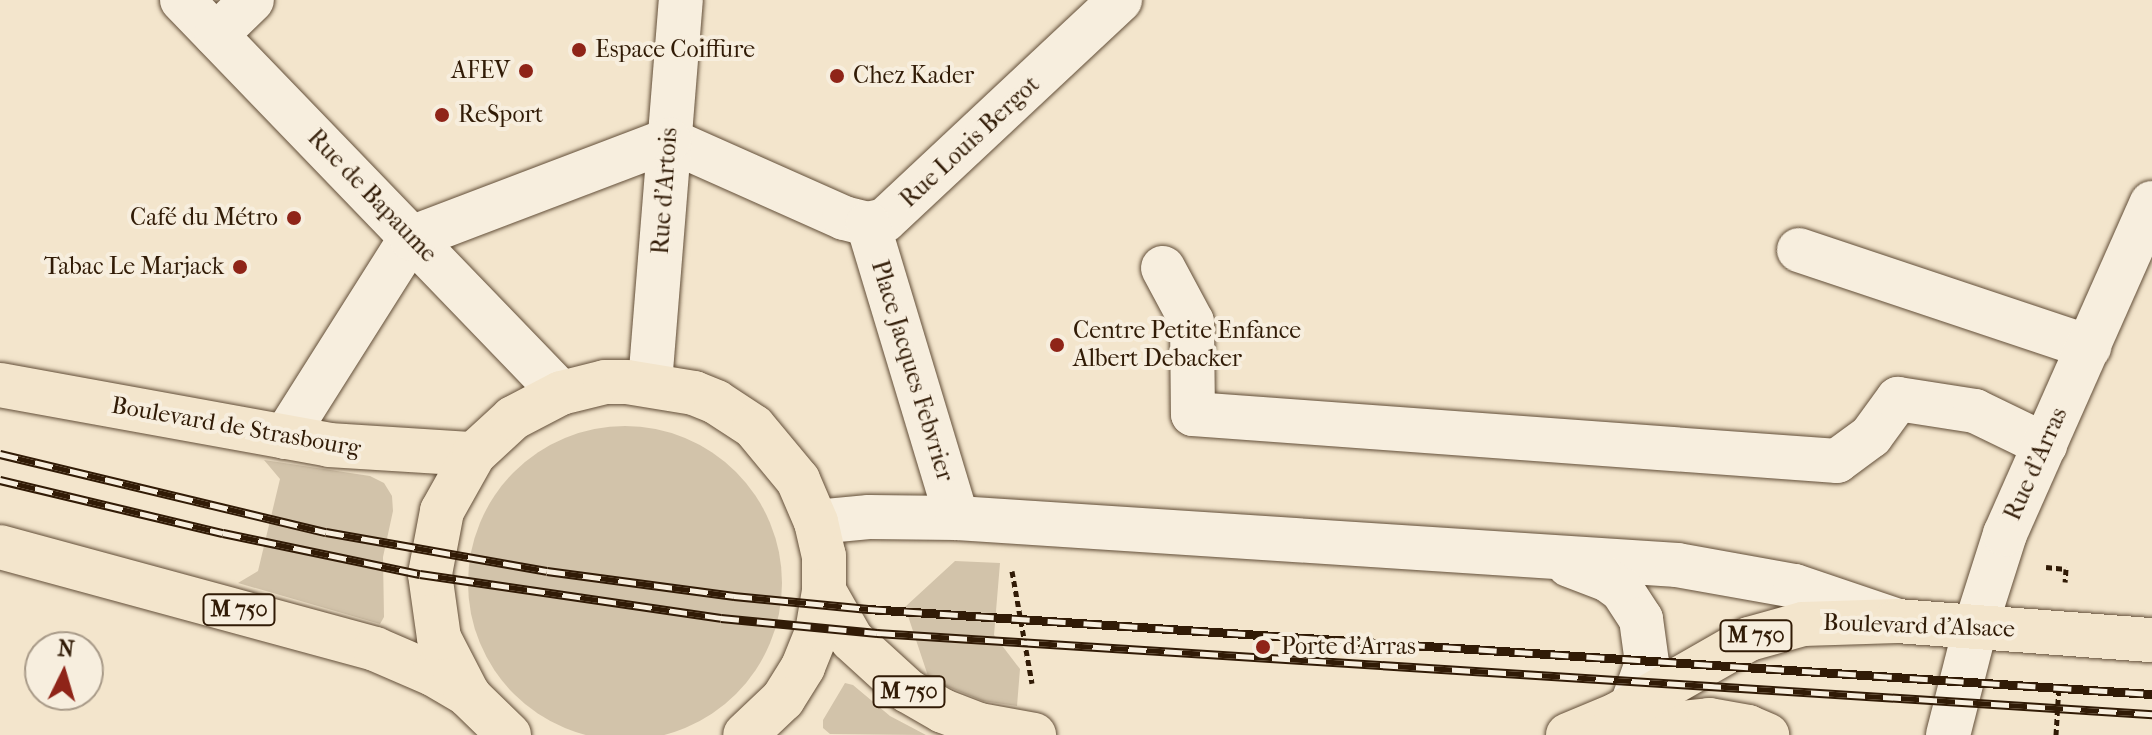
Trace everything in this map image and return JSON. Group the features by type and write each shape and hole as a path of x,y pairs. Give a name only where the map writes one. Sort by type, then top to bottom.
{"main road":[{"path":"509,735 469,696 439,638 430,574 442,511 474,454 513,418 561,393 605,382 650,383 716,402 754,427 785,460 816,522 824,556 824,591 817,632 803,667 783,699 745,735"},
{"name":"Boulevard de Strasbourg","path":"0,385 373,450 474,454"},
{"name":"M 750","path":"0,547 375,649 433,674 469,696"},
{"name":"M 750","path":"824,591 852,640 908,691 943,711 979,725 1034,716"},
{"name":"Boulevard d'Alsace","path":"1568,735 1632,705 1749,639 1824,622 1897,621 1976,625 2152,640"},
{"path":"1585,735 1661,723 1709,720 1748,727 1767,735"}],"street":[{"name":"Rue de Bapaume","path":"182,0 561,393"},
{"path":"216,35 252,0"},
{"name":"Rue d'Artois","path":"650,383 681,0"},
{"name":"Rue Louis Bergot","path":"868,224 885,220 909,200 1120,0"},
{"path":"285,437 411,238 669,140 844,218 868,224"},
{"name":"Rue d'Arras","path":"1948,735 1976,625 2005,534 2152,203"},
{"name":"Place Jacques Febvrier","path":"868,224 957,518"},
{"path":"1799,250 2089,347"},
{"path":"1163,268 1192,322 1193,414 1837,461 1871,436 1898,399 1975,411 2045,445"},
{"path":"816,522 869,517 957,518 1715,569 1795,586 1897,621"},
{"path":"1544,557 1608,580 1633,603 1641,619 1647,648 1645,677 1632,705"}],"path":[{"path":"957,518 1011,568 1034,716"}],"shaded area":[{"path":"625,426 656,429 685,438 712,452 736,472 756,496 770,523 779,552 782,583 779,614 770,643 756,670 736,694 712,714 685,728 656,737 625,740 594,737 565,728 538,714 514,694 494,670 480,643 471,614 468,583 471,552 480,523 494,496 514,472 538,452 565,438 594,429"},
{"path":"264,460 370,476 384,483 392,496 393,511 383,557 384,617 380,624 238,583 258,571 280,479"},
{"path":"955,561 1000,563 994,635 1020,669 1017,706 983,701 929,679 905,607"},
{"path":"845,683 853,685 890,716 926,735 830,734 823,728 823,720"}],"railway":[{"path":"0,454 326,532 547,571 734,596 868,609 2152,694"},
{"path":"0,480 223,533 420,574 721,618 877,633 2152,714"}],"place":[{"name":"Espace Coiffure","path":"579,50"},
{"name":"AFEV","path":"526,71"},
{"name":"Chez Kader","path":"837,76"},
{"name":"ReSport","path":"442,115"},
{"name":"Café du Métro","path":"294,218"},
{"name":"Tabac Le Marjack","path":"240,267"},
{"name":"Centre Petite Enfance Albert Debacker","path":"1057,345"},
{"name":"Porte d'Arras","path":"1263,647"}]}
